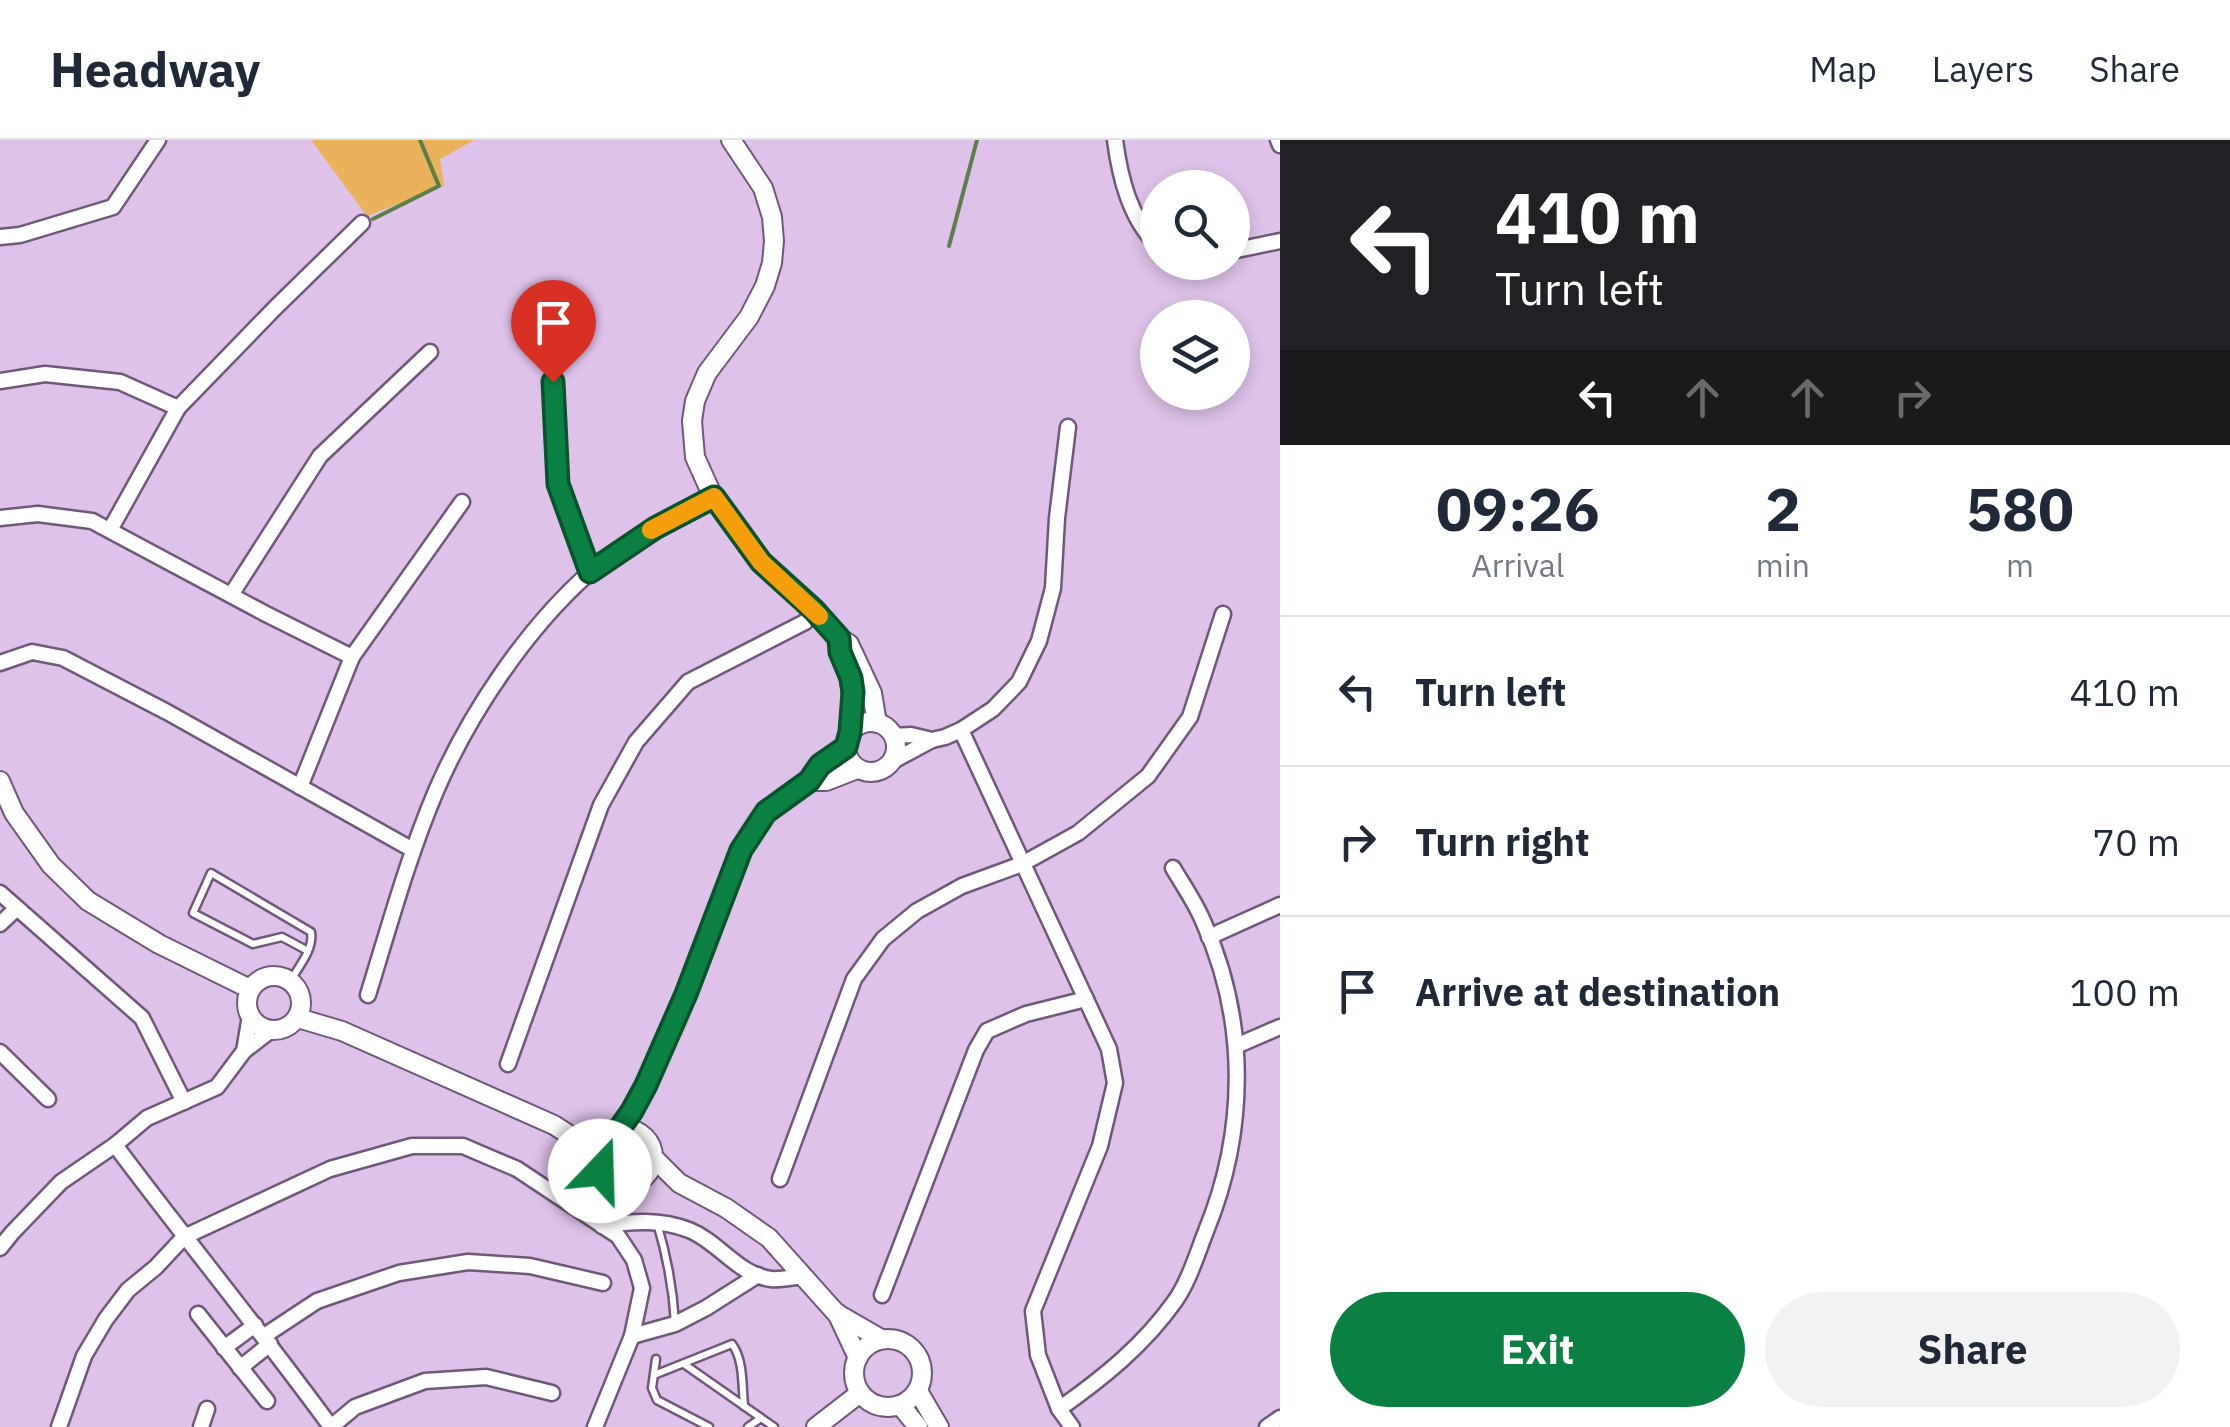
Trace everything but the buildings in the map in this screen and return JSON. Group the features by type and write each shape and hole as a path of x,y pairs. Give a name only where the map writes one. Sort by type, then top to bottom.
{"street":[{"path":"0,237 20,235 113,207 158,140"},
{"path":"731,140 763,188 772,217 772,264 766,286 707,372 695,401 695,457 714,497 761,562 839,638 850,644 872,693 877,723"},
{"path":"1114,140 1120,177 1140,224"},
{"path":"110,530 178,408 362,224"},
{"path":"1250,247 1280,240"},
{"path":"231,595 320,456 430,352"},
{"path":"0,380 45,374 120,382 178,408"},
{"path":"553,382 558,484 590,572"},
{"path":"809,781 826,781 857,769 884,769 932,740 961,730 993,709 1019,682 1039,641 1053,588 1068,427"},
{"path":"368,995 413,850 437,788 467,729 503,672 544,620 590,572 655,528 714,497"},
{"path":"300,786 352,656 462,502"},
{"path":"0,518 38,514 92,520 352,656"},
{"path":"508,1064 601,805 636,742 688,682 804,622 814,610"},
{"path":"780,1179 854,979 883,939 918,911 962,886 1022,864 1078,833 1148,776 1190,716 1223,614"},
{"path":"839,638 853,692 848,760 857,769"},
{"path":"0,663 32,652 63,658 413,850"},
{"path":"680,1183 640,1181 623,1185 600,1171 608,1139 632,1111 646,1085 686,994 741,850 766,812 809,781 858,726 867,722 886,728 896,744 891,762"},
{"path":"961,730 1109,1049 1116,1083 1100,1146 1033,1311 1038,1355 1059,1409 1072,1427"},
{"path":"893,736 932,740"},
{"path":"0,781 14,812 51,865 88,901 158,944 250,989"},
{"path":"1059,1409 1104,1378 1144,1340 1178,1298 1220,1197 1233,1144 1238,1090 1236,1046 1224,976 1203,920 1174,868"},
{"path":"0,893 142,1018 184,1102"},
{"path":"1209,937 1280,905"},
{"path":"0,924 16,908"},
{"path":"270,1031 256,1023 247,1007 250,989 264,977 274,975 296,988 342,1031"},
{"path":"0,1248 62,1182 147,1118 218,1087 244,1051 270,1031 289,1026 298,1018 302,1004 296,988"},
{"path":"882,1295 976,1050 987,1031 1026,1014 1086,998"},
{"path":"244,1051 250,1016"},
{"path":"298,1018 342,1031 554,1125 608,1139 635,1130 651,1146 653,1157 652,1166 640,1181"},
{"path":"1236,1046 1280,1027"},
{"path":"0,1052 48,1099"},
{"path":"643,1137 646,1085"},
{"path":"115,1145 331,1427 354,1407 425,1381 486,1377 552,1394"},
{"path":"59,1427 84,1356 106,1319 128,1290 156,1268 184,1237 330,1169 412,1146 463,1146 517,1168 618,1236 634,1260 642,1288 632,1336 595,1427"},
{"path":"653,1157 680,1183 726,1208 768,1238 836,1313 858,1358"},
{"path":"602,1226 657,1222 689,1230 744,1270 767,1279 803,1276"},
{"path":"224,1348 263,1335 317,1302 399,1273 468,1262 530,1266 603,1283"},
{"path":"632,1336 675,1324 758,1275"},
{"path":"836,1313 881,1340"},
{"path":"198,1314 267,1401"},
{"path":"240,1368 263,1335"},
{"path":"893,1339 913,1349 922,1370 918,1391 900,1406 874,1405 860,1393 854,1376 858,1358 872,1343 881,1340 893,1339"},
{"path":"918,1391 938,1427"},
{"path":"816,1427 860,1393"},
{"path":"900,1406 918,1427"},
{"path":"201,1427 208,1409"},
{"path":"1267,1427 1280,1418"}],"lane":[{"path":"296,988 308,951 312,937 308,929 211,873 193,913 254,944 282,938 308,951"},
{"path":"657,1222 674,1294 675,1324"},
{"path":"654,1375 732,1344 738,1352 744,1406"},
{"path":"656,1359 652,1388 657,1400 710,1427"},
{"path":"684,1364 774,1427"},
{"path":"748,1427 761,1418"}],"shaded area":[{"path":"311,140 474,140 440,159 444,186 367,216"}],"waterway":[{"path":"373,219 439,186 420,140"},
{"path":"949,246 977,140"}],"slow traffic":[{"path":"651,530 714,497 761,562 819,616"}],"route":[{"path":"553,382 558,484 590,572 655,528 714,497 761,562 839,638 853,692 846,747 820,765 809,781 766,812 741,850 646,1085 620,1128 600,1144 600,1171"}]}
